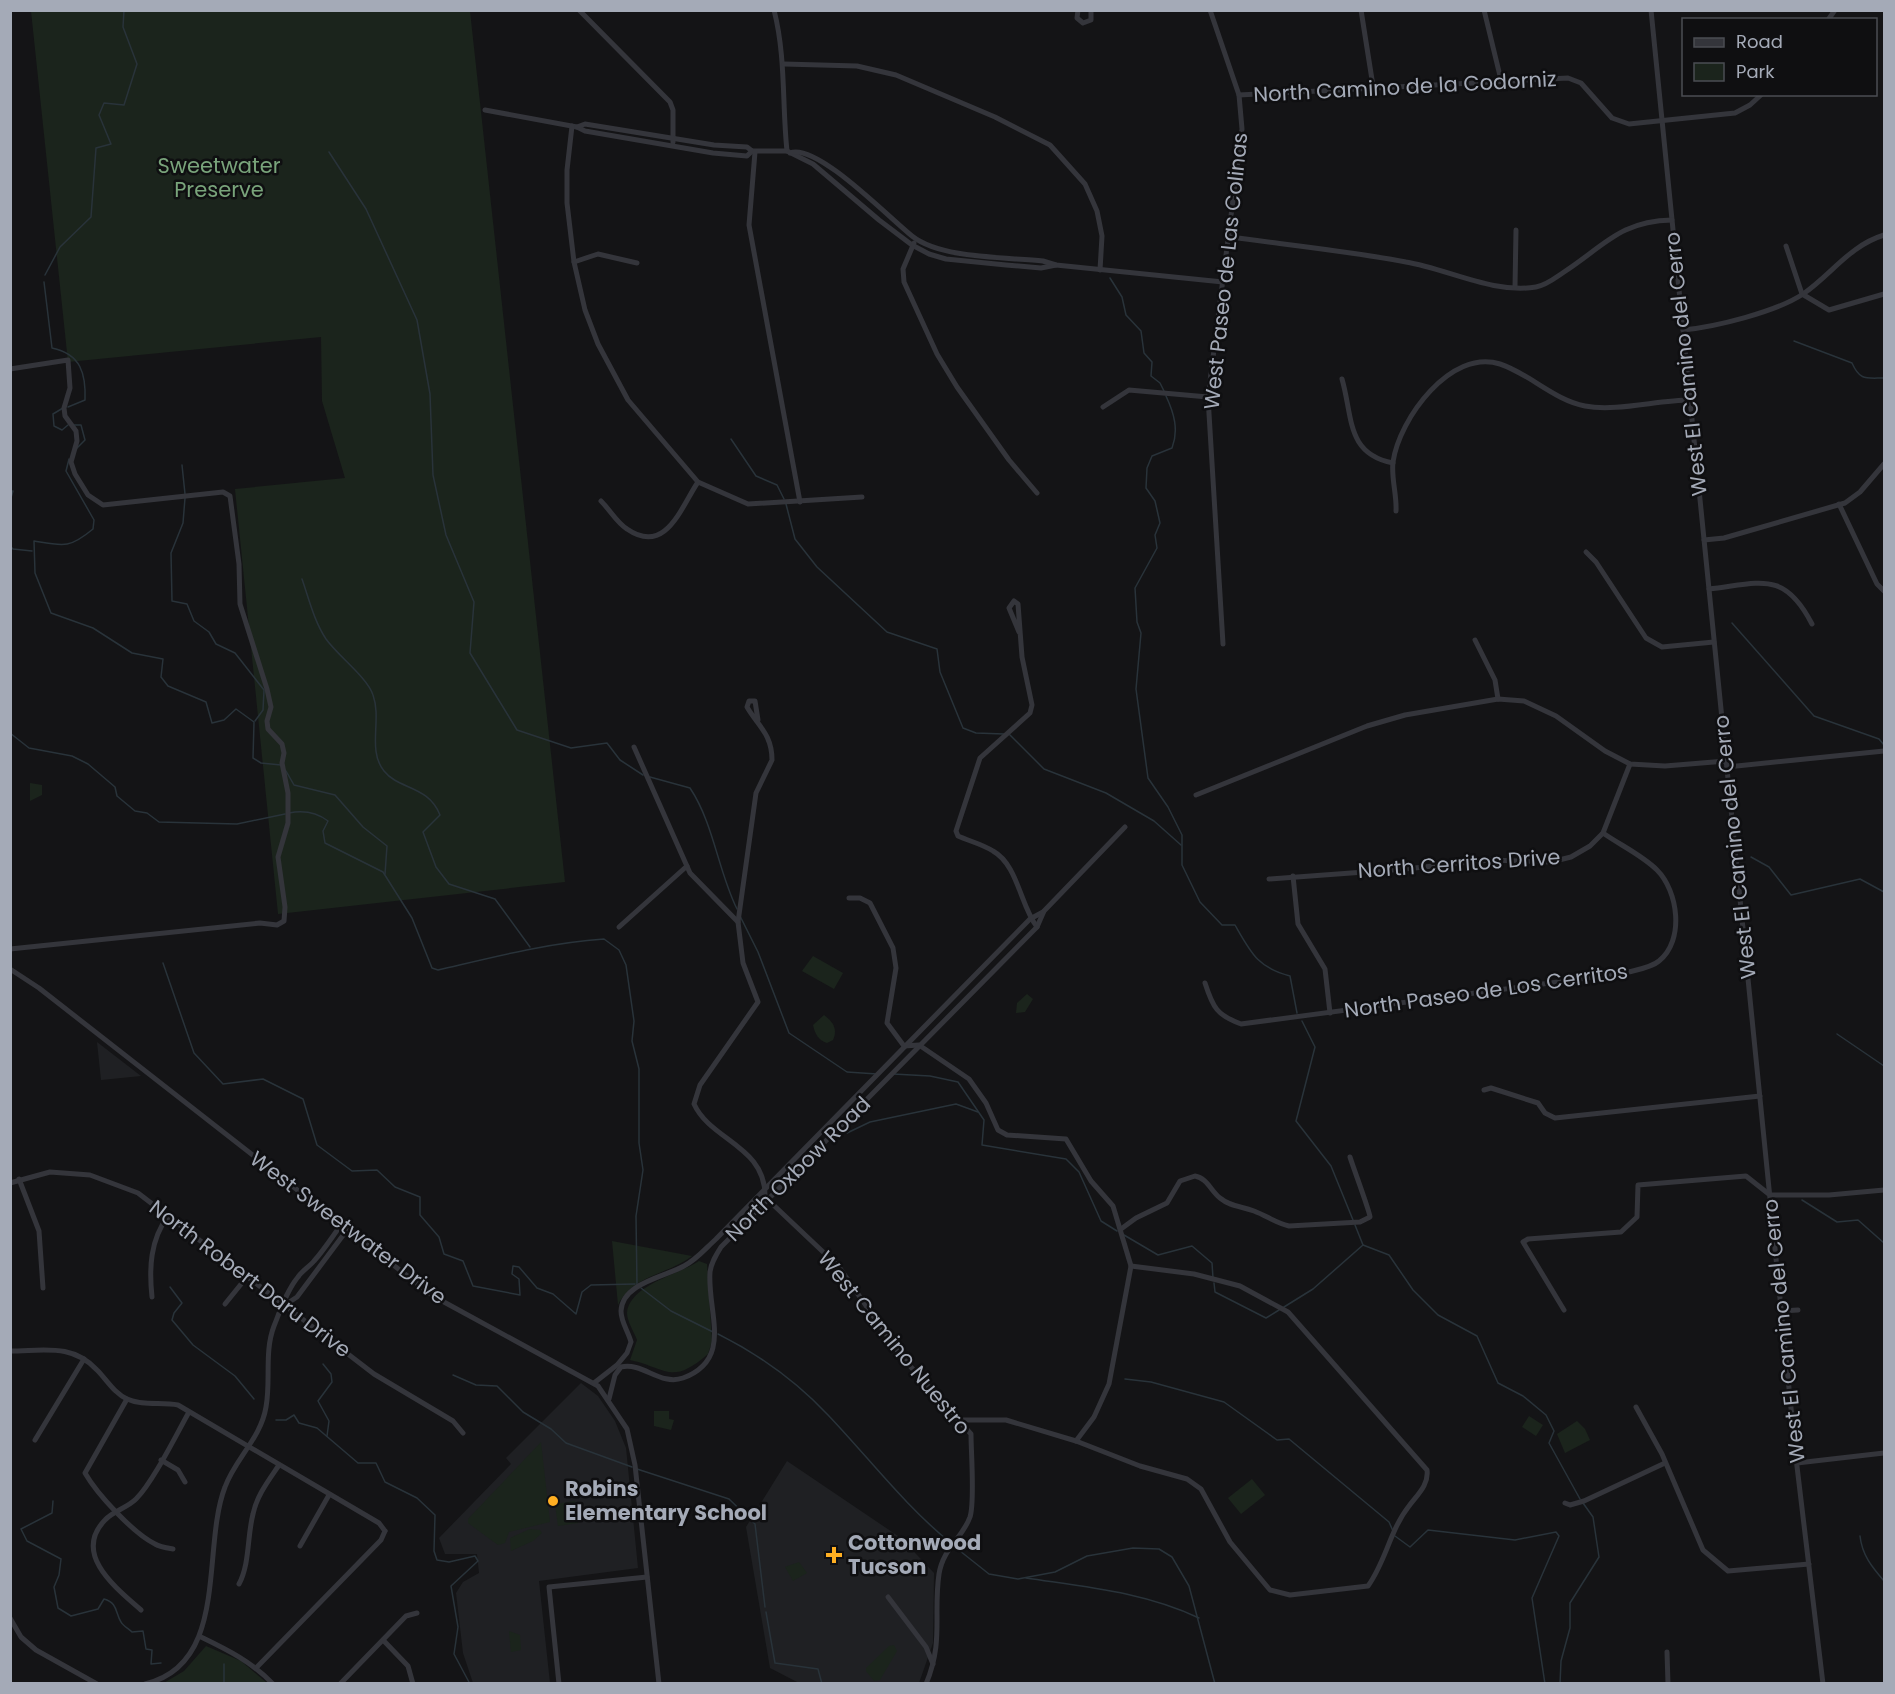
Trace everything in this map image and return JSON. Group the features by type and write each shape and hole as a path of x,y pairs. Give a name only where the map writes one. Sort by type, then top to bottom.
{"street":[{"path":"579,10 670,102 673,146"},
{"path":"774,10 783,64 782,102 788,152"},
{"path":"1077,10 1077,18 1083,23 1091,20 1093,11"},
{"name":"West Paseo de Las Colinas","path":"1210,10 1239,95 1242,129 1208,397 1223,644"},
{"path":"1361,10 1373,86"},
{"path":"1484,10 1501,80"},
{"name":"West El Camino del Cerro","path":"1651,10 1797,1463 1823,1683"},
{"path":"783,64 857,66 896,75 1050,145 1085,184 1097,211 1102,236 1100,270"},
{"name":"North Camino de la Codorniz","path":"1239,95 1373,86 1568,78 1581,83 1601,107 1618,122 1642,125 1735,113 1750,105 1760,96"},
{"path":"485,110 575,127 585,131 735,155 747,156 754,152 797,150 826,163 916,239 944,250 1043,261 1056,266"},
{"path":"575,127 585,124 714,145 747,147 754,152"},
{"path":"575,127 567,170 567,203 574,262 585,310 615,379 628,400 698,482 748,504 862,497"},
{"path":"754,152 749,225 800,502"},
{"path":"788,152 818,168 912,245 946,259 1041,268 1056,266 1223,282"},
{"path":"1230,237 1371,255 1410,262 1497,285 1527,288 1549,282 1621,230 1637,224 1672,220"},
{"path":"1515,287 1516,230"},
{"path":"1683,330 1730,321 1802,294 1864,242 1884,235"},
{"path":"916,239 903,269 904,282 937,354 957,387 1037,493"},
{"path":"1786,246 1802,294 1829,309 1884,294"},
{"path":"574,262 598,254 637,263"},
{"path":"10,369 68,360 70,388 64,408 65,416 76,431 77,441 71,462 75,474 88,495 103,505 223,492 230,496 239,564 240,604 267,688 271,707 267,721 268,729 282,744 284,753 282,763 288,793 288,823 278,857 285,907 284,921 277,925 260,922 10,949"},
{"path":"1396,512 1393,463 1407,423 1444,377 1455,369 1477,361 1502,365 1562,398 1586,406 1690,400"},
{"path":"1342,379 1358,443 1368,454 1393,463"},
{"path":"1103,407 1129,390 1208,397"},
{"path":"1704,540 1724,538 1851,500 1884,464"},
{"path":"601,501 626,529 640,536 655,536 664,532 678,519 683,505 698,482"},
{"path":"1839,504 1877,584 1884,591"},
{"path":"1586,552 1596,562 1646,639 1662,647 1714,642"},
{"path":"1709,589 1773,583 1797,599 1812,624"},
{"path":"1019,632 1020,612 1018,604 1014,601 1009,608 1019,632 1032,705 1030,713 980,758 956,831 958,836 995,851 1011,872 1036,927"},
{"path":"1475,640 1495,680 1498,699"},
{"path":"1196,795 1367,726 1405,715 1498,699 1524,701 1556,716 1605,751 1630,764 1665,766 1726,764 1884,751"},
{"name":"West Camino Nuestro","path":"758,720 772,752 772,760 756,793 738,922 743,963 758,1002 700,1085 694,1104 701,1118 753,1159 765,1189 765,1197 839,1267 902,1357 962,1420 971,1434 970,1516 944,1553 939,1574 939,1637 934,1665 926,1683"},
{"path":"634,747 690,873 738,922"},
{"name":"North Cerritos Drive","path":"1269,879 1490,860 1551,862 1581,852 1603,833 1630,764"},
{"name":"North Oxbow Road","path":"609,1399 615,1375 621,1367 630,1365 660,1378 682,1379 705,1364 713,1354 714,1341 710,1273 713,1260 721,1247 1036,927 1044,911 1125,827"},
{"name":"North Paseo de Los Cerritos","path":"1205,983 1221,1016 1241,1024 1625,973 1658,963 1669,950 1675,934 1674,898 1656,869 1603,833"},
{"path":"619,927 687,866"},
{"path":"1293,876 1298,924 1325,969 1330,1013"},
{"path":"849,898 860,898 870,903 893,948 896,968 887,1023 904,1046 920,1045 969,1079 986,1103 1000,1130 1007,1135 1066,1139 1091,1181 1113,1206 1131,1266 1109,1384 1094,1417 1076,1441"},
{"name":"North Oxbow Road","path":"594,1383 627,1353 630,1342 622,1320 621,1308 626,1296 645,1283 694,1259 1030,918 1044,911"},
{"name":"West Sweetwater Drive","path":"10,969 48,995 433,1296 594,1383 609,1399 627,1429 635,1465 659,1683"},
{"path":"1484,1090 1491,1088 1538,1103 1545,1113 1555,1118 1760,1095"},
{"path":"1121,1229 1136,1218 1167,1203 1180,1181 1196,1176 1205,1181 1217,1196 1230,1205 1252,1210 1279,1224 1289,1226 1360,1222 1370,1217 1370,1213 1361,1194 1350,1156"},
{"name":"North Robert Daru Drive","path":"10,1183 50,1172 90,1175 138,1193 374,1374 453,1421 463,1433"},
{"path":"1564,1310 1551,1285 1522,1245 1526,1240 1620,1232 1633,1224 1637,1217 1638,1185 1746,1176 1770,1195 1828,1195 1884,1190"},
{"path":"19,1179 39,1231 43,1288"},
{"path":"152,1297 150,1270 159,1229 168,1216"},
{"path":"145,1683 154,1681 180,1666 201,1637 206,1614 217,1516 225,1486 260,1428 266,1408 273,1327 297,1278 315,1260 341,1225"},
{"path":"284,1306 297,1297 347,1230"},
{"path":"962,1420 1006,1420 1076,1441 1140,1466 1187,1479 1201,1490 1230,1542 1270,1590 1290,1595 1368,1586 1377,1574 1395,1527 1424,1487 1427,1470 1287,1312 1240,1286 1194,1274 1131,1266"},
{"path":"225,1304 246,1278"},
{"name":"West El Camino del Cerro","path":"1782,1311 1798,1310"},
{"path":"10,1351 54,1348 69,1351 97,1369 111,1387 127,1399 144,1403 178,1405 379,1523 387,1531 381,1540 256,1667"},
{"path":"35,1440 84,1359"},
{"path":"127,1399 85,1473 117,1512 155,1545 173,1549"},
{"path":"1636,1407 1665,1463 1703,1550 1717,1564 1728,1571 1736,1572 1809,1564"},
{"path":"141,1610 109,1581 98,1566 93,1543 100,1526 136,1499 189,1412"},
{"path":"1797,1463 1884,1453"},
{"path":"161,1460 178,1470 185,1482"},
{"path":"1565,1503 1569,1505 1584,1502 1665,1463"},
{"path":"239,1584 244,1574 253,1512 261,1491 279,1465"},
{"path":"300,1546 329,1495"},
{"path":"559,1683 549,1587 647,1577"},
{"path":"888,1598 926,1647 934,1665"},
{"path":"340,1683 406,1616 417,1613"},
{"path":"10,1618 21,1637 36,1650 97,1683"},
{"path":"201,1637 228,1649 256,1667 273,1683"},
{"path":"383,1640 408,1666 413,1683"},
{"path":"1667,1653 1668,1683"}],"shaded area":[{"path":"97,1042 141,1076 101,1080"},
{"name":"Robins Elementary School","path":"581,1383 598,1396 615,1421 626,1448 638,1568 539,1581 550,1683 473,1683 463,1653 456,1593 463,1582 479,1573 477,1554 445,1554 439,1538 511,1464 506,1458"},
{"name":"Cottonwood Tucson","path":"787,1461 901,1538 934,1573 933,1643 919,1683 799,1683 770,1668 746,1527"}],"green space":[{"name":"Sweetwater Preserve","path":"31,11 470,11 565,882 278,914 235,489 345,478 322,401 321,337 68,362"},
{"path":"30,783 42,785 42,795 30,801"},
{"path":"813,956 843,973 834,989 802,971"},
{"path":"1027,994 1033,999 1025,1012 1016,1013 1017,1003"},
{"path":"824,1015 835,1029 833,1040 827,1043 817,1036 813,1025"},
{"path":"612,1241 692,1256 641,1281 624,1295 618,1305"},
{"path":"699,1261 707,1264 712,1341 708,1354 696,1364 677,1372 661,1370 630,1360 637,1340 627,1316 630,1303 636,1295 657,1281"},
{"path":"654,1411 669,1411 669,1419 674,1420 671,1430 654,1426"},
{"path":"1529,1416 1543,1425 1536,1436 1522,1427"},
{"path":"1577,1421 1585,1429 1590,1440 1565,1453 1557,1434"},
{"path":"541,1442 550,1522 509,1532 505,1543 498,1545 468,1523 468,1519"},
{"path":"1252,1479 1265,1495 1241,1514 1228,1498"},
{"path":"575,1501 578,1523 558,1526 555,1504"},
{"path":"530,1529 540,1530 542,1533 533,1541 511,1551 510,1538"},
{"path":"799,1562 807,1573 793,1581 785,1567"},
{"path":"509,1631 520,1635 521,1650 511,1652"},
{"path":"894,1645 897,1651 880,1680 874,1681 866,1668 889,1646"},
{"path":"206,1646 241,1661 267,1683 162,1684 184,1671"}],"waterway":[{"path":"45,275 60,247 91,217 96,148 111,144 99,115 104,103 124,105 137,64 123,27 124,10"},
{"path":"329,152 366,209 417,320 430,394 433,475 446,535 474,602 470,653 517,730 571,748 607,743 620,760 643,775"},
{"path":"1110,278 1122,297 1126,315 1141,331 1144,353 1152,362 1151,376 1160,383 1164,391"},
{"path":"44,282 52,348 70,355 80,366 83,374 85,400 68,407"},
{"path":"1794,341 1852,363 1861,376 1884,378"},
{"path":"1166,396 1175,422 1174,441 1172,448 1152,456 1147,468 1146,488 1155,501 1160,523 1155,535 1157,548 1135,588 1137,622 1141,633 1136,689 1148,778 1168,807 1182,835 1182,865 1200,902 1222,925 1235,925 1256,958 1263,964 1290,976 1297,1013"},
{"path":"63,408 53,414 54,426 62,430 68,425"},
{"path":"72,425 81,425 85,440 77,448"},
{"path":"731,439 756,476 777,485 784,499"},
{"path":"69,459 66,471 94,520 93,529 71,543 59,545 34,541 35,573 51,613 93,628 132,653 163,659 161,677 168,686 206,702 212,723 224,720 236,709 254,722 253,758 261,763 281,765"},
{"path":"182,465 185,494"},
{"path":"10,491 13,491 10,501"},
{"path":"185,498 183,523 171,553 172,601 187,604 194,621 209,632 216,644 235,653 264,690 263,710 255,721"},
{"path":"786,504 795,539 817,567 887,632 937,649 940,672 963,728 976,733 1004,734"},
{"path":"10,546 13,549 32,551"},
{"path":"302,579 315,617 326,639 365,681 373,695 376,714 375,744 379,763 390,777 428,798 440,815 423,832 436,867 449,884 495,899 530,947"},
{"path":"1732,623 1814,716 1879,739 1884,745"},
{"path":"10,733 29,748 72,756 88,764 115,787 117,796 135,811 147,813 159,822 237,824 285,814"},
{"path":"1009,734 1044,769 1106,793 1154,821 1181,845"},
{"path":"286,771 294,785 335,795 363,827 387,846 385,874"},
{"path":"650,777 690,788 705,817 737,909"},
{"path":"289,813 310,812 328,821 323,831 325,843 383,872 412,918 432,968 438,970 521,951 583,941 604,939 619,950 626,965 634,1021 632,1041 639,1069 639,1143 643,1170 636,1216 637,1285"},
{"path":"1751,857 1769,867 1791,895 1860,879 1884,892"},
{"path":"740,916 758,952 789,1033 847,1072 877,1074"},
{"path":"163,963 194,1053 223,1084 263,1079 303,1099 317,1145 352,1171 377,1170 395,1187 420,1197 420,1215 439,1237 444,1254 463,1261 473,1286 520,1295 519,1279 512,1274 513,1266 519,1267 537,1288 553,1294 576,1314 582,1292 591,1285 635,1284"},
{"path":"1302,1021 1315,1047 1296,1121 1331,1166 1353,1220"},
{"path":"1837,1034 1884,1066"},
{"path":"893,1074 930,1076 958,1082 984,1120 982,1145 1066,1159 1079,1172 1101,1221 1117,1231"},
{"path":"847,1133 870,1122 956,1104 978,1112"},
{"path":"1802,1200 1837,1222 1858,1220 1884,1243"},
{"path":"1355,1225 1363,1245 1389,1255 1413,1290 1438,1315 1477,1336 1498,1383 1523,1396 1546,1415 1554,1431 1549,1443 1580,1499"},
{"path":"1124,1235 1158,1255 1192,1246 1212,1263 1213,1278"},
{"path":"1284,1307 1313,1289 1363,1245"},
{"path":"1214,1283 1215,1292 1266,1318 1279,1310"},
{"path":"170,1287 182,1303 174,1313 172,1320 193,1345 235,1376 254,1399"},
{"path":"641,1288 671,1311 713,1332"},
{"path":"718,1334 748,1350 803,1391 828,1415 903,1498 952,1544"},
{"path":"323,1364 331,1374 332,1382 318,1401 329,1421 327,1436"},
{"path":"453,1375 476,1385 497,1386 523,1412 551,1429 566,1443 632,1467"},
{"path":"1125,1379 1151,1382 1224,1402 1277,1440 1289,1439 1389,1522 1393,1531"},
{"path":"276,1420 286,1420 294,1415 299,1423 317,1428 358,1463 376,1463 385,1482 417,1498 435,1515 434,1551 437,1560 449,1562 475,1556 478,1561 451,1586 458,1627 454,1654 470,1684"},
{"path":"637,1469 729,1499 755,1524 765,1607"},
{"path":"53,1501 52,1513 21,1529 27,1541 61,1559 59,1575 54,1587 58,1608 71,1616 98,1609 104,1599 109,1601 114,1605 125,1626 132,1632 143,1631 146,1649 152,1650 151,1664 161,1663"},
{"path":"1560,1684 1561,1661 1570,1628 1570,1603 1599,1557 1593,1517 1583,1503"},
{"path":"1395,1536 1410,1547 1428,1530 1515,1540 1556,1532 1559,1536 1532,1598 1545,1684"},
{"path":"1860,1536 1865,1555 1884,1581"},
{"path":"955,1547 989,1574 1018,1579 1055,1572 1087,1556 1133,1548 1159,1549 1172,1557 1189,1586 1215,1684"},
{"path":"1026,1578 1136,1596 1199,1618"},
{"path":"766,1612 775,1663 818,1669 822,1684"},
{"path":"224,1664 224,1684"}],"place":[{"name":"Robins Elementary School","path":"553,1501"},
{"name":"Cottonwood Tucson","path":"834,1555"}]}
